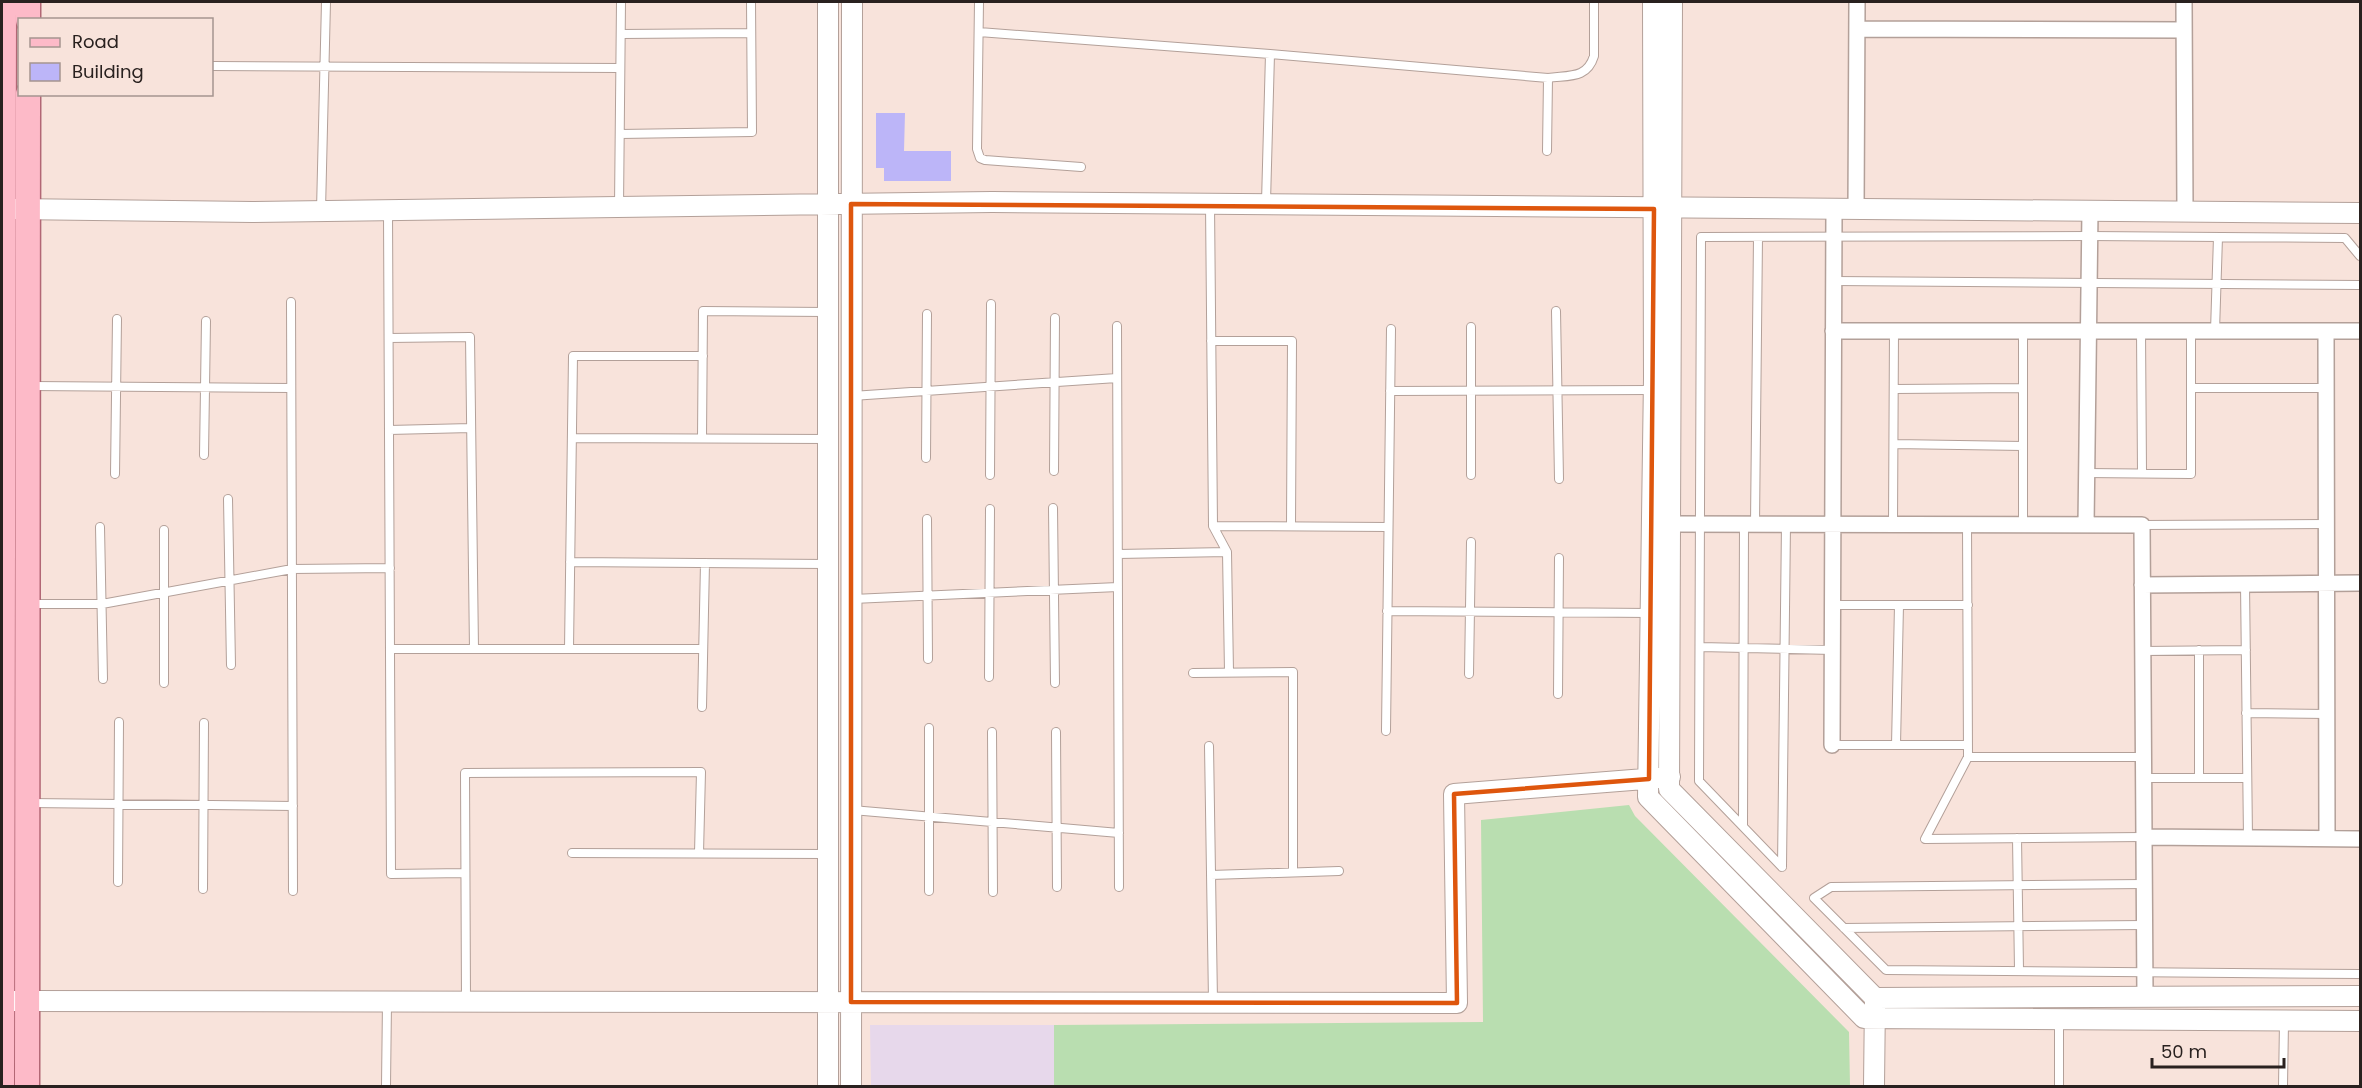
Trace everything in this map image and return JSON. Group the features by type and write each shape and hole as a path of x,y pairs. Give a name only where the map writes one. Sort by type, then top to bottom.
{"main road":[{"path":"2,1086 4,2"},
{"path":"28,2 28,18"},
{"path":"27,1086 28,96"}],"street":[{"path":"828,2 828,1086"},
{"path":"851,1086 852,2"},
{"path":"1653,2 1663,209 1671,524 1669,789 1875,998 1874,1086"},
{"path":"1672,2 1654,390 1648,797 1864,1018 2361,1021"},
{"path":"1856,210 1857,2"},
{"path":"2184,2 2185,212"},
{"path":"1857,29 2184,30"},
{"path":"3,209 321,211 1004,202 2361,213"},
{"path":"1832,745 1834,210"},
{"path":"2086,525 2090,211"},
{"path":"1833,331 2361,331"},
{"path":"2326,331 2327,838"},
{"path":"1671,524 2142,525 2145,996"},
{"path":"2142,585 2361,584"},
{"path":"2,1001 1457,1003 1454,795 1670,777"},
{"path":"2144,837 2361,839"},
{"path":"1875,998 2361,996"}],"lane":[{"path":"321,211 326,2"},
{"path":"619,207 621,2"},
{"path":"620,134 752,132 751,2"},
{"path":"979,2 977,149 980,158 1081,167"},
{"path":"979,32 1548,78 1580,74 1587,71 1592,64 1594,2"},
{"path":"621,34 751,33"},
{"path":"1266,205 1270,54"},
{"path":"213,66 620,68"},
{"path":"1547,151 1548,78"},
{"path":"1210,204 1213,526 1227,552 1229,672"},
{"path":"388,210 391,874 465,873"},
{"path":"1786,524 1782,867 1699,781 1701,237 2345,238 2361,256"},
{"path":"1743,825 1744,648 1758,237"},
{"path":"2216,331 2218,237"},
{"path":"1834,281 2361,285"},
{"path":"291,302 293,891"},
{"path":"990,475 991,304"},
{"path":"702,438 703,311 828,312"},
{"path":"1556,311 1558,479"},
{"path":"926,458 927,314"},
{"path":"1054,471 1055,318"},
{"path":"115,474 117,319"},
{"path":"204,455 206,321"},
{"path":"1117,326 1119,886"},
{"path":"1471,327 1471,475"},
{"path":"1386,731 1390,329"},
{"path":"1893,524 1894,331"},
{"path":"2023,331 2023,525"},
{"path":"2141,331 2142,473"},
{"path":"2086,473 2191,474 2191,331"},
{"path":"389,338 470,337 474,649"},
{"path":"1211,341 1292,341 1291,526"},
{"path":"569,649 573,356 702,356"},
{"path":"851,396 1117,378"},
{"path":"27,386 291,388"},
{"path":"1894,389 2023,388"},
{"path":"2191,388 2326,388"},
{"path":"1390,391 1654,390"},
{"path":"389,430 471,428"},
{"path":"572,438 828,439"},
{"path":"1894,444 2023,446"},
{"path":"228,500 231,665"},
{"path":"1053,508 1055,683"},
{"path":"989,677 990,509"},
{"path":"927,519 928,659"},
{"path":"1967,524 1968,757 1925,839 2144,837"},
{"path":"2142,525 2326,524"},
{"path":"1213,526 1388,526"},
{"path":"100,527 103,679"},
{"path":"164,530 164,682"},
{"path":"1469,674 1470,542"},
{"path":"1118,554 1227,552"},
{"path":"1558,694 1559,558"},
{"path":"570,562 828,564"},
{"path":"702,707 705,562"},
{"path":"27,604 102,604 292,569 390,568"},
{"path":"2245,584 2248,838"},
{"path":"851,599 1118,587"},
{"path":"1833,605 1968,605"},
{"path":"1896,745 1899,605"},
{"path":"1387,611 1651,613"},
{"path":"1700,647 1833,650"},
{"path":"390,649 703,649"},
{"path":"2199,650 2199,778"},
{"path":"2142,651 2246,650"},
{"path":"1193,673 1293,672 1293,872"},
{"path":"2246,713 2326,714"},
{"path":"118,882 119,722"},
{"path":"203,889 204,723"},
{"path":"929,728 929,891"},
{"path":"992,732 993,892"},
{"path":"1056,732 1057,887"},
{"path":"1832,745 1968,745"},
{"path":"1209,747 1213,1002"},
{"path":"1968,757 2143,757"},
{"path":"466,1001 465,773 701,772 699,853"},
{"path":"2143,778 2247,778"},
{"path":"27,803 293,806"},
{"path":"851,810 1119,833"},
{"path":"2017,838 2019,970"},
{"path":"572,853 827,854"},
{"path":"1211,875 1339,871"},
{"path":"2144,884 1831,887 1814,898 1886,970 2361,974"},
{"path":"1844,928 2144,925"},
{"path":"386,1086 387,1002"},
{"path":"2059,1019 2059,1086"},
{"path":"2283,1086 2284,1020"}],"highlighted area":[{"path":"851,204 1654,209 1649,779 1454,794 1457,1003 851,1002"}],"shaded area":[{"path":"870,1025 1054,1025 1054,1086 871,1086"}],"green space":[{"path":"1629,805 1635,816 1849,1032 1850,1086 1054,1086 1054,1025 1483,1022 1481,820"}],"building":[{"path":"876,113 905,113 904,151 951,151 951,181 884,181 884,168 876,168"}]}
